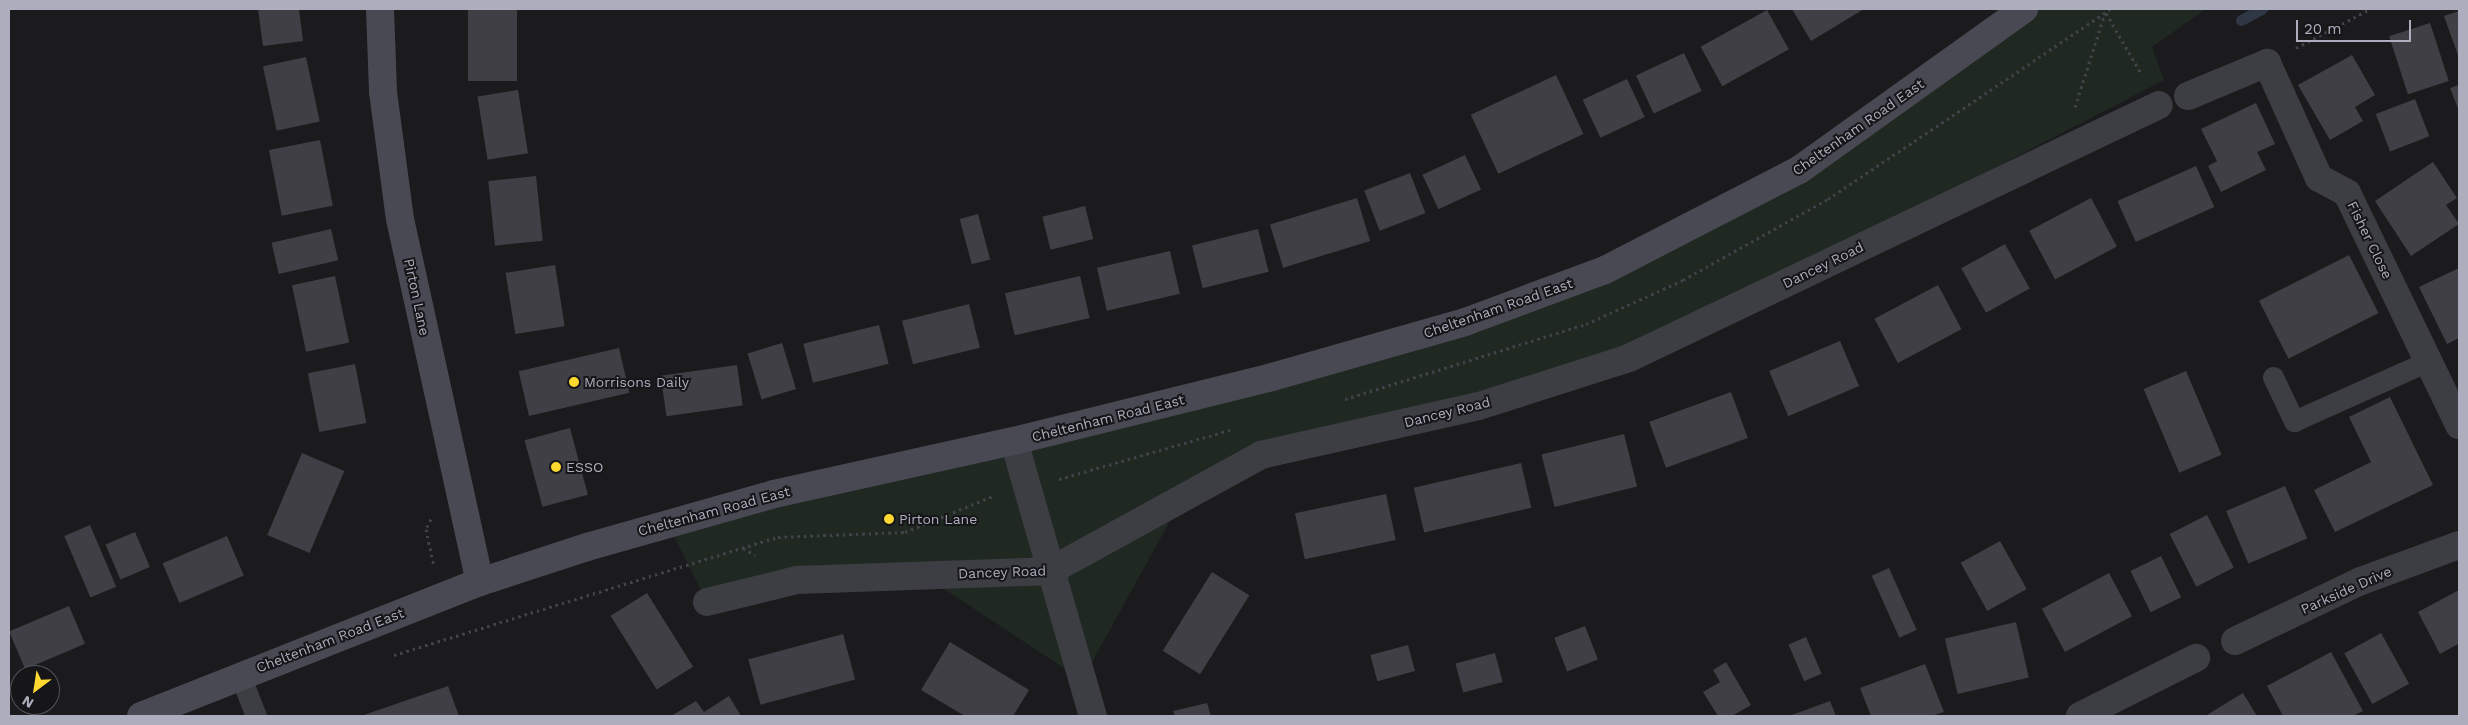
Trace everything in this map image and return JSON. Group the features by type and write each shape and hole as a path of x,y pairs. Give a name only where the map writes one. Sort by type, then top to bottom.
{"main road":[{"name":"Pirton Lane","path":"380,9 383,92 400,219 480,582"},
{"name":"Cheltenham Road East","path":"142,716 240,675 480,582 774,494 1014,441 1272,377 1466,322 1605,270 1799,170 2024,9"}],"street":[{"path":"2188,96 2267,64"},
{"name":"Fisher Close","path":"2267,64 2319,178 2348,193 2459,425"},
{"name":"Dancey Road","path":"707,602 797,580 1050,572 1261,455 1479,406 1630,358 2061,150 2159,105"},
{"path":"1014,441 1050,572 1093,716"},
{"name":"Parkside Drive","path":"2235,640 2361,581 2459,545"},
{"path":"2080,716 2196,658"}],"lane":[{"path":"2273,377 2294,421 2428,361"},
{"path":"240,675 256,716"}],"path":[{"path":"2061,150 2105,13 2111,9"},
{"path":"2267,64 2370,9"},
{"path":"2105,13 2159,105"},
{"path":"388,657 742,548"}],"shaded area":[{"path":"2024,9 2206,9 2152,47 2164,80 1629,358 1261,455 1180,503 1082,680 923,575 707,602 667,523 1465,322 1799,170"}],"building":[{"path":"258,9 299,9 303,41 263,46"},
{"path":"468,9 517,9 517,81 468,81"},
{"path":"1792,9 1864,9 1811,41"},
{"path":"1767,10 1789,49 1722,86 1701,47"},
{"path":"2459,11 2459,58 2444,16"},
{"path":"2430,23 2449,81 2408,94 2389,36"},
{"path":"1684,53 1702,91 1654,113 1636,75"},
{"path":"2352,55 2375,95 2355,107 2363,121 2330,140 2298,85"},
{"path":"306,57 320,122 277,131 263,66"},
{"path":"1556,75 1583,134 1498,174 1471,115"},
{"path":"1627,79 1645,117 1600,138 1583,100"},
{"path":"2459,85 2459,111 2450,88"},
{"path":"518,90 528,153 488,160 478,96"},
{"path":"2415,99 2429,136 2390,151 2376,114"},
{"path":"2256,103 2275,144 2257,152 2266,170 2221,192 2208,166 2217,161 2201,129"},
{"path":"320,140 333,206 282,216 269,150"},
{"path":"1465,155 1481,189 1438,209 1422,175"},
{"path":"2433,162 2457,198 2446,205 2459,224 2411,256 2375,201"},
{"path":"2196,166 2214,207 2136,242 2117,201"},
{"path":"1410,173 1425,213 1380,231 1364,191"},
{"path":"536,176 543,241 495,246 488,181"},
{"path":"1357,198 1370,241 1283,268 1270,225"},
{"path":"2091,198 2117,247 2055,279 2029,231"},
{"path":"1085,206 1093,239 1051,250 1042,217"},
{"path":"978,214 990,259 972,264 960,219"},
{"path":"331,229 338,260 279,274 272,243"},
{"path":"1258,229 1269,272 1203,288 1192,245"},
{"path":"2005,244 2030,289 1986,313 1961,268"},
{"path":"1170,251 1180,294 1107,311 1097,268"},
{"path":"2349,255 2379,313 2289,359 2259,301"},
{"path":"555,265 565,326 515,334 506,273"},
{"path":"2459,268 2459,338 2447,344 2419,287"},
{"path":"335,276 349,343 306,352 292,285"},
{"path":"1080,276 1090,318 1015,335 1005,293"},
{"path":"1938,285 1961,329 1898,363 1874,319"},
{"path":"969,304 980,348 913,364 902,321"},
{"path":"879,325 889,364 813,383 803,344"},
{"path":"1840,341 1859,386 1788,416 1769,371"},
{"path":"782,343 796,389 762,399 748,354"},
{"name":"Morrisons Daily","path":"619,348 629,393 529,416 519,371"},
{"path":"355,364 366,423 319,432 308,373"},
{"path":"737,365 743,406 666,416 661,376"},
{"path":"2186,371 2222,455 2179,473 2144,389"},
{"path":"1731,392 1748,438 1666,468 1649,422"},
{"path":"2390,397 2433,485 2335,532 2314,490 2371,462 2349,417"},
{"name":"ESSO","path":"570,428 588,495 542,507 525,440"},
{"path":"1624,434 1637,486 1555,507 1542,455"},
{"path":"302,453 344,471 310,553 267,535"},
{"path":"1521,463 1531,508 1424,533 1414,488"},
{"path":"2285,486 2307,538 2248,563 2226,511"},
{"path":"1386,494 1396,540 1305,559 1295,513"},
{"path":"2207,515 2234,568 2196,587 2170,534"},
{"path":"90,525 116,587 90,598 64,536"},
{"path":"135,532 150,567 120,579 106,545"},
{"path":"227,536 244,576 179,603 163,563"},
{"path":"2000,541 2027,589 1987,611 1961,563"},
{"path":"2161,556 2181,597 2151,612 2130,571"},
{"path":"1889,568 1917,630 1899,638 1872,576"},
{"path":"1212,572 1249,595 1200,674 1163,651"},
{"path":"2109,573 2132,616 2065,652 2042,609"},
{"path":"2459,590 2459,648 2458,644 2440,654 2418,612"},
{"path":"647,593 693,667 657,690 611,616"},
{"path":"69,606 85,644 35,665 23,665 9,631"},
{"path":"2016,622 2029,678 1958,694 1945,638"},
{"path":"1585,626 1598,660 1567,671 1554,638"},
{"path":"2381,633 2409,684 2372,704 2344,653"},
{"path":"843,634 855,679 761,705 748,659"},
{"path":"1806,637 1822,674 1804,681 1789,644"},
{"path":"950,642 1029,690 1013,716 965,716 921,690"},
{"path":"1408,645 1415,671 1377,681 1370,655"},
{"path":"2331,652 2363,711 2353,716 2283,716 2267,686"},
{"path":"1495,653 1503,682 1463,693 1455,664"},
{"path":"1726,662 1751,705 1732,716 1718,716 1703,692 1720,682 1713,670"},
{"path":"1925,664 1944,712 1931,716 1871,716 1860,688"},
{"path":"448,686 459,716 361,716"},
{"path":"2243,693 2257,716 2205,716"},
{"path":"729,696 741,716 671,716 696,701 704,712"},
{"path":"1830,701 1836,716 1789,716"},
{"path":"1207,703 1211,716 1175,716 1173,711"}],"waterway":[{"path":"2241,20 2262,9"}],"place":[{"name":"Morrisons Daily","path":"574,382"},
{"name":"ESSO","path":"556,467"},
{"name":"Pirton Lane","path":"889,519"}]}
